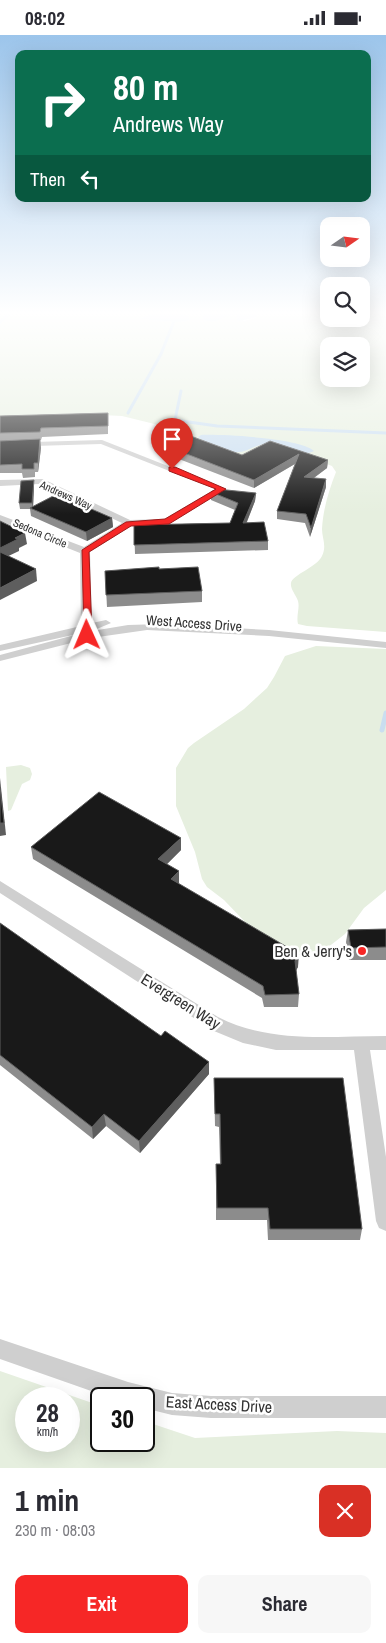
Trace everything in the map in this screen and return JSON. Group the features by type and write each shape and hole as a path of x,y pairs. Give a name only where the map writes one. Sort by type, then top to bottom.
{"street":[{"name":"Andrews Way","path":"0,445 102,442 222,489 166,522 129,523 40,481 0,483"},
{"name":"Sedona Circle","path":"0,518 85,551 87,631"},
{"path":"85,551 129,523"},
{"name":"West Access Drive","path":"0,648 87,631 156,627 250,634 269,633 386,645"},
{"name":"West Access Drive","path":"0,657 87,631"},
{"name":"Evergreen Way","path":"0,886 212,1023 228,1030 251,1039 276,1043 386,1043"},
{"path":"361,1044 386,1221"},
{"name":"East Access Drive","path":"0,1349 128,1393 172,1404 211,1407 386,1407"}],"green space":[{"path":"0,380 320,380 320,387 370,387 370,380 386,380 386,632 298,624 298,604 291,583 292,580 322,556 324,514 336,472 332,466 292,451 240,456 197,440 179,430 122,416 0,418"},
{"path":"316,646 386,649 386,890 364,908 345,934 327,948 303,954 267,938 247,924 224,900 207,887 202,879 195,852 176,806 176,768 188,748 244,709 267,688 285,656"},
{"path":"21,765 30,768 32,774 30,780 22,784 11,810 8,811 6,767"},
{"path":"0,1371 46,1387 15,1387 15,1452 80,1452 80,1399 90,1402 90,1452 155,1452 155,1425 195,1438 337,1431 386,1433 386,1468 0,1468"}],"water":[{"path":"201,435 242,436 278,440 294,443 314,451 303,453 264,444 234,452 206,442 198,437"}],"building":[{"path":"108,413 108,426 41,428 40,432 0,433 0,416"},
{"path":"188,435 242,455 270,441 328,460 304,477 326,479 311,528 306,514 277,511 299,454 254,480 166,446"},
{"path":"40,439 38,463 34,463 34,469 22,469 22,464 0,465 0,441"},
{"path":"34,480 32,503 19,503 21,481"},
{"path":"217,489 256,493 243,523 264,522 268,541 134,545 134,525 230,523 238,503 211,492"},
{"path":"57,494 112,518 86,532 30,508"},
{"path":"0,521 25,533 15,538 18,539 0,548"},
{"path":"0,552 36,569 0,588"},
{"path":"159,567 159,569 198,567 202,591 106,595 105,571"},
{"path":"0,787 4,823 0,823"},
{"path":"99,792 181,838 158,859 179,871 171,879 299,954 295,961 299,994 265,995 263,986 31,847"},
{"path":"0,923 161,1036 165,1031 209,1062 139,1141 104,1114 92,1127 0,1055"},
{"path":"386,929 386,947 351,948 348,930"},
{"path":"214,1078 343,1078 362,1229 270,1229 268,1208 217,1208 216,1164 221,1164 220,1114 215,1114"}],"waterway":[{"path":"128,413 147,380"},
{"path":"181,391 175,420 217,426 386,433"},
{"path":"382,730 386,713"}],"place":[{"name":"Ben & Jerry's","path":"362,951"}],"route":[{"path":"87,635 85,551 129,523 166,522 222,489 172,469"}]}
